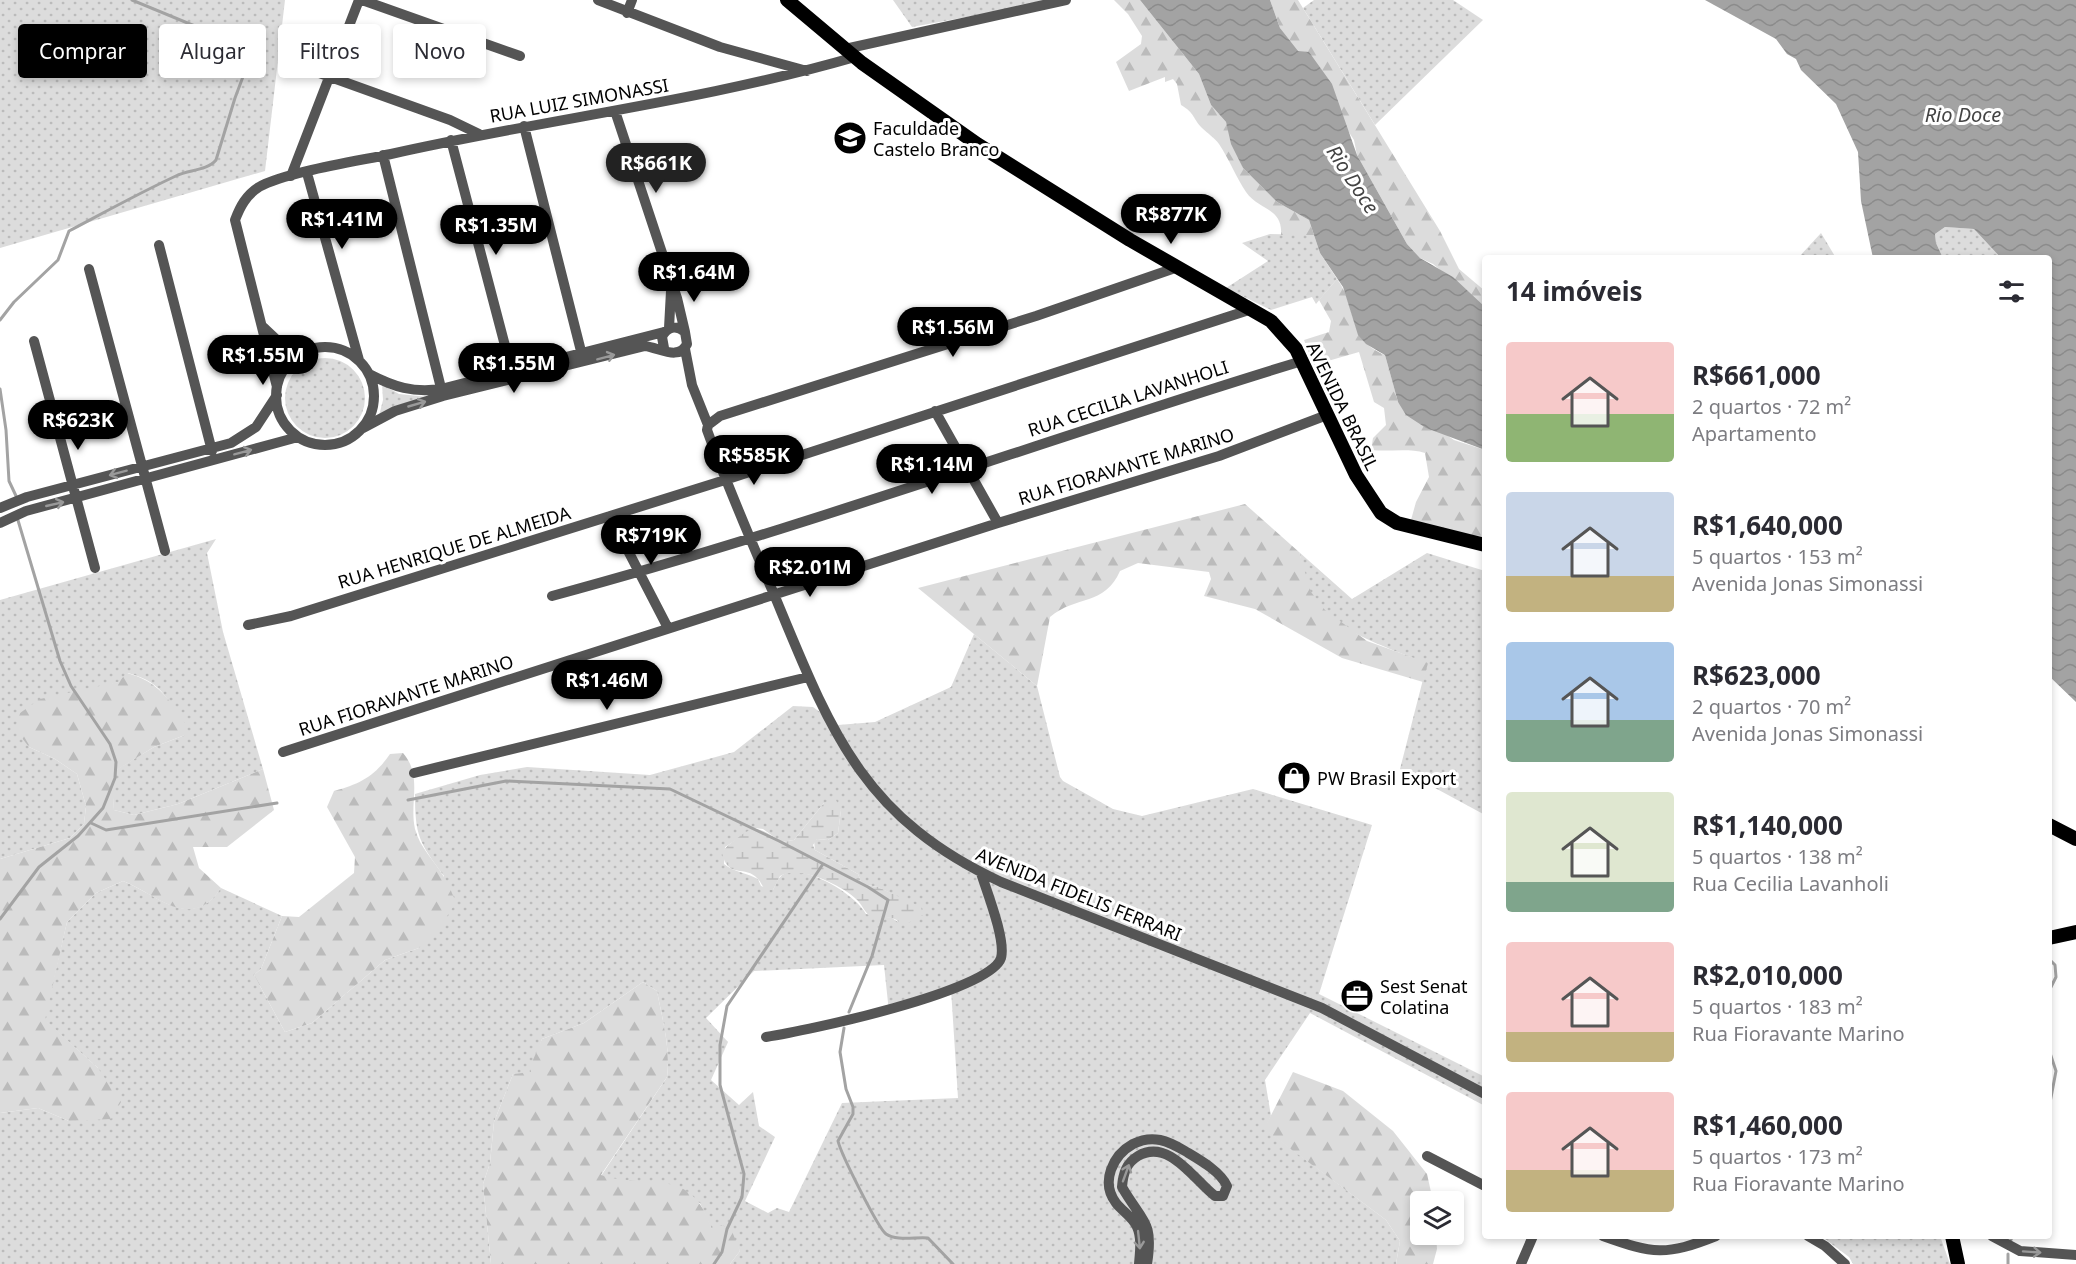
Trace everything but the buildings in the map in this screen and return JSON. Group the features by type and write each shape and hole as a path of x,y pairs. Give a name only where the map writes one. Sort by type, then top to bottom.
{"main road":[{"name":"AVENIDA BRASIL","path":"787,0 850,53 984,149 1178,267 1252,309 1283,333 1302,361 1366,493 1387,519 1423,531 1482,544"},
{"path":"2052,827 2076,839"},
{"path":"2052,937 2076,932"},
{"path":"1953,1239 1958,1264"}],"street":[{"path":"351,24 361,0 520,56"},
{"path":"598,0 720,47 807,71"},
{"path":"627,13 632,0"},
{"name":"RUA LUIZ SIMONASSI","path":"277,391 235,220 242,203 258,187 291,176 479,134 735,89 807,71 850,53 1065,0"},
{"path":"291,176 328,78 450,120 479,134"},
{"path":"583,357 645,346 664,348 674,354 685,349 688,338 615,111"},
{"path":"524,126 583,357"},
{"path":"451,140 513,375"},
{"path":"383,156 442,393"},
{"path":"307,173 350,334 359,361 369,374 374,398 371,414 363,428"},
{"path":"159,245 214,459"},
{"path":"707,428 720,416 1036,316 1178,267"},
{"path":"89,269 165,550"},
{"path":"664,348 662,343 667,330 671,284"},
{"name":"RUA HENRIQUE DE ALMEIDA","path":"248,625 291,616 725,480 1252,309"},
{"path":"262,327 281,344 300,355"},
{"path":"277,391 282,419 298,437 312,444 328,446 351,438 363,428 395,411 442,393 583,357 675,327 685,333"},
{"path":"338,349 350,334"},
{"path":"34,341 95,568"},
{"path":"0,508 27,497 212,446 231,443 244,437 256,427 277,391 283,372 300,355 315,348 338,349 359,361"},
{"name":"AVENIDA FIDELIS FERRARI","path":"685,349 692,385 725,480 808,677 845,750 881,799 925,838 966,866 1322,1008 1482,1092"},
{"name":"RUA CECILIA LAVANHOLI","path":"552,596 638,573 1135,412 1302,361"},
{"path":"369,374 399,389 442,393"},
{"path":"935,411 998,523"},
{"name":"RUA FIORAVANTE MARINO","path":"283,752 998,523 1219,456 1327,415"},
{"path":"0,523 26,511 147,480 214,459 298,437"},
{"path":"610,516 668,628"},
{"path":"414,773 808,677"},
{"path":"766,1037 871,1013 959,988 996,967 1001,956 1000,941 981,873"},
{"path":"1139,1264 1137,1228 1114,1202 1109,1185 1109,1174 1121,1152 1135,1143 1152,1138 1166,1141 1194,1157 1221,1176 1227,1186 1223,1196 1215,1196 1176,1160 1151,1151 1135,1157 1125,1168 1122,1187 1148,1226 1151,1241 1147,1264"},
{"path":"1427,1156 1482,1184"},
{"path":"1114,1202 1120,1195 1128,1196"},
{"path":"1521,1264 1532,1239"},
{"path":"1613,1239 1651,1251 1672,1251 1707,1239"},
{"path":"1813,1239 1825,1246 1845,1264"},
{"path":"1998,1239 2020,1251 2076,1255"}],"green space":[{"path":"0,0 285,0 282,24 278,24 278,60 265,171 0,248"},
{"path":"893,0 1059,0 912,27"},
{"path":"1114,0 1140,0 1199,74 1211,105 1226,122 1243,168 1277,202 1309,220 1314,235 1281,235 1278,219 1251,198 1219,144 1181,105 1177,84 1173,79 1165,82 1165,77 1129,91 1116,62 1141,44 1142,36 1128,14"},
{"path":"1270,0 1298,0 1440,231 1459,269 1482,288 1482,305 1433,264 1420,258 1407,244 1357,155 1354,140 1280,28"},
{"path":"1314,0 1453,0 1483,20 1375,125 1303,8"},
{"path":"1945,227 1974,229 1998,255 1942,255 1935,234"},
{"path":"1821,233 1834,255 1801,255"},
{"path":"1270,234 1314,235 1320,253 1337,279 1316,304 1312,297 1271,310 1226,288 1268,261 1242,243"},
{"path":"1337,279 1348,300 1358,331 1373,348 1385,355 1398,402 1454,440 1482,449 1482,539 1411,520 1416,502 1429,477 1425,453 1371,450 1373,438 1386,425 1384,408 1374,402 1359,352 1314,365 1304,340 1329,332 1331,321 1319,300"},
{"path":"317,358 333,358 354,369 365,390 365,406 354,427 333,438 317,438 303,432 291,420 285,406 285,390 291,376 303,364"},
{"path":"382,384 399,394 428,397 379,416 383,400"},
{"path":"1245,504 1299,552 1311,592 1325,610 1367,641 1428,663 1423,682 1342,658 1255,609 1204,596 1211,579 1209,572 1138,563 1120,571 1114,582 1098,595 1070,605 1050,617 1037,686 918,588"},
{"path":"216,539 207,553 223,632 263,769 178,804 134,815 114,810 111,773 154,747 185,735 165,695 150,682 128,673 119,682 93,689 29,747 55,759 77,774 86,806 84,824 70,838 0,859 0,600"},
{"path":"1299,552 1352,599 1427,553 1482,570 1482,813 1400,769 1427,664 1367,639 1337,622 1315,600 1305,577"},
{"path":"974,634 1037,686 1060,777 1063,781 1113,809 1142,816 1253,789 1372,825 1319,994 1482,1076 1482,1104 1310,1013 1265,1080 1271,1116 1265,1129 1386,1220 1400,1241 1396,1264 730,1264 740,1251 727,1228 712,1230 700,1203 601,1176 667,1077 667,1045 657,991 643,982 584,1023 542,1039 531,1073 513,1074 494,1122 490,1163 483,1184 491,1264 0,1264 0,1113 38,1108 69,1121 98,1068 44,1020 67,922 96,893 123,881 161,901 186,909 198,907 210,901 221,888 282,916 261,969 254,975 285,1032 312,1023 385,960 419,948 444,876 420,838 416,820 415,794 480,775 527,767 650,775 734,752 793,706 813,707 838,725 875,722 951,687","holes":["824,803 841,810 838,833 828,840 814,841 815,850 858,874 862,884 878,887 892,894 898,922 892,918 866,914 852,898 817,877 805,873 784,874 773,890 761,886 758,879 724,864 725,847 755,828 763,829 781,842 794,840","884,965 889,1012 951,989 958,1098 842,1103 789,1212 777,1208 768,1213 745,1201 775,1137 759,1126 753,1092 739,1105 711,1080 728,1042 706,1018 754,971"]},
{"path":"127,673 155,686 169,700 187,726 185,735 154,747 112,773 114,810 134,815 178,804 263,769 274,810 227,847 193,847 199,868 221,888 210,901 198,908 174,907 123,881 96,893 67,922 45,1020 98,1068 121,1102 111,1119 69,1121 38,1108 0,1113 0,859 70,838 84,824 86,806 77,774 55,759 29,747 15,729 20,713 40,699 118,682"},
{"path":"403,753 409,762 414,780 414,819 417,836 446,880 456,902 444,921 419,948 385,960 312,1023 285,1032 254,975 261,969 282,916 299,917 354,873 355,857 327,807 334,791 373,774 390,754"},
{"path":"836,800 841,810 838,833 828,840 817,839 813,845 815,850 858,874 862,884 878,887 921,907 923,915 906,924 892,918 871,917 856,899 841,888 820,878 788,873 780,876 773,890 767,890 753,875 728,866 722,853 745,832 756,829 781,842 794,840 824,803"},
{"path":"643,982 657,991 667,1045 667,1077 601,1175 667,1184 680,1188 692,1195 703,1209 712,1229 722,1225 727,1228 729,1224 740,1251 730,1264 491,1264 483,1184 490,1163 494,1122 513,1074 531,1072 530,1067 542,1039 584,1023"},
{"path":"1293,1072 1343,1091 1393,1131 1427,1174 1431,1191 1410,1191 1410,1245 1437,1245 1433,1264 1396,1264 1400,1241 1386,1220 1264,1129"},
{"path":"1825,1239 1941,1239 1950,1264 1853,1264 1849,1257"}],"water":[{"name":"Rio Doce","path":"1140,0 1270,0 1280,28 1298,51 1309,52 1332,84 1357,155 1407,244 1420,258 1453,277 1482,304 1482,449 1426,428 1406,415 1398,402 1385,355 1366,344 1358,335 1343,287 1320,253 1309,220 1277,202 1243,168 1231,144 1226,122 1211,105 1199,74"},
{"name":"Rio Doce","path":"1705,0 2076,0 2076,702 2052,679 2052,255 1998,255 1974,229 1945,227 1935,234 1942,255 1872,255 1861,201 1858,152 1836,104 1801,70 1796,59 1787,54 1776,39"}],"waterway":[{"path":"0,320 14,302 58,260 69,231 178,175 208,166 216,160 253,50 132,0"},
{"path":"0,389 6,430 9,481 17,498"},
{"path":"0,919 39,867 78,836 103,808 115,778 116,762 110,744 71,686 60,661 17,517"},
{"path":"408,800 506,781 670,789 779,841 868,887 888,900 872,956 849,1012"},
{"path":"91,823 106,830 277,803"},
{"path":"714,1264 722,1252 727,1229 742,1197 744,1174 720,1085 720,1045 727,1006 823,864"},
{"path":"2052,962 2055,965 2056,977 2052,985"},
{"path":"844,1028 840,1052 846,1089 853,1107 853,1114 838,1141 846,1160 868,1205 886,1234 900,1238 928,1238 953,1264"},
{"path":"2052,1059 2056,1071 2052,1092"},
{"path":"2008,1254 2008,1264"}],"place":[{"name":"Faculdade Castelo Branco","path":"850,138"},
{"name":"PW Brasil Export","path":"1294,778"},
{"name":"Sest Senat Colatina","path":"1357,996"}]}
